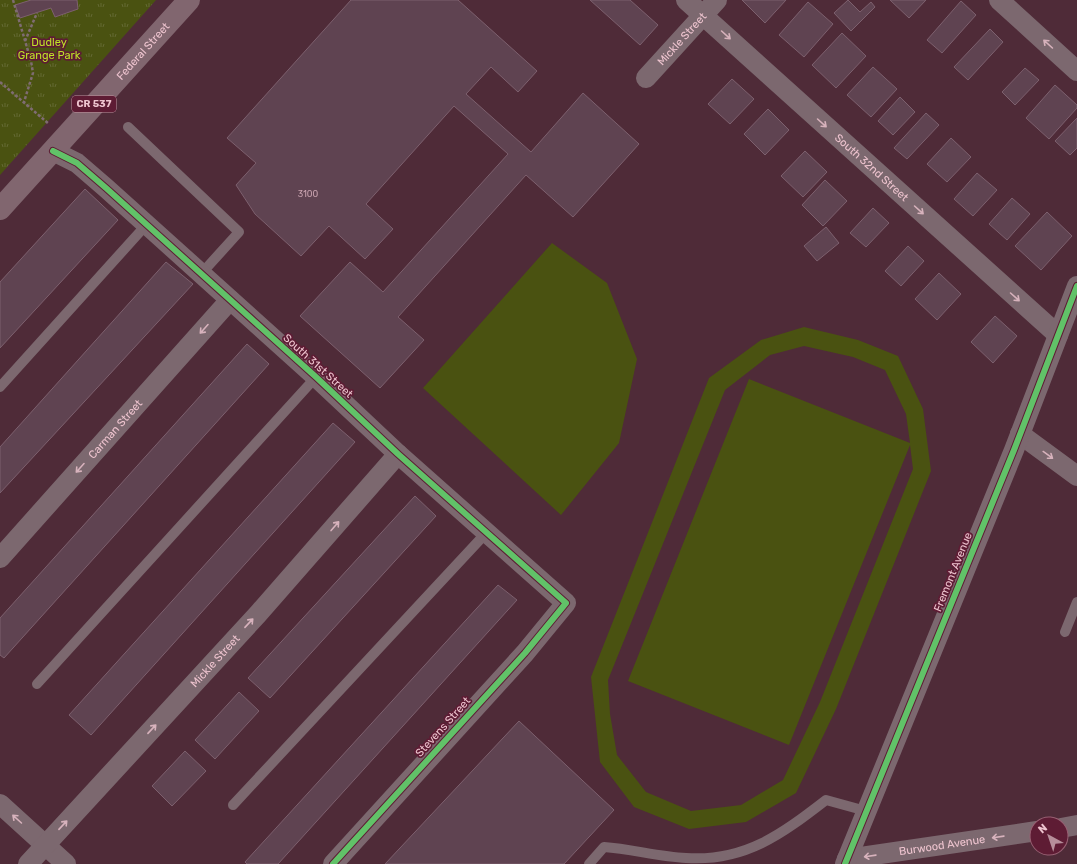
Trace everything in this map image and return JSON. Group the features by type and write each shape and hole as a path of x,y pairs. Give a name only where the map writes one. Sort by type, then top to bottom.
{"main road":[{"name":"Federal Street","path":"0,209 189,0"}],"street":[{"name":"South 32nd Street","path":"686,0 1058,335"},
{"name":"Mickle Street","path":"646,78 717,0"},
{"path":"999,0 1077,71"},
{"name":"South 31st Street","path":"59,144 77,163 147,224 316,377 398,454 566,603"},
{"name":"Fremont Avenue","path":"846,861 1020,434 1077,286"},
{"name":"Carman Street","path":"0,558 230,300"},
{"path":"1020,434 1077,476"},
{"name":"Mickle Street","path":"28,864 258,614 398,454"},
{"name":"Stevens Street","path":"333,864 525,653 566,603"},
{"path":"0,804 66,864"},
{"name":"Burwood Avenue","path":"846,861 1029,832"}],"lane":[{"path":"128,128 239,232 201,274"},
{"path":"0,387 147,224"},
{"path":"37,684 316,377"},
{"path":"233,805 487,532"},
{"path":"1065,632 1077,602"},
{"path":"589,864 604,847 631,849 686,858 737,854 760,845 785,830 826,800 866,811"}],"path":[{"path":"13,0 33,73 24,102"},
{"path":"25,42 37,12"},
{"path":"0,82 24,102 59,144"}],"green space":[{"name":"Dudley Grange Park","path":"0,0 156,0 0,175"},
{"path":"552,243 607,283 637,359 619,443 561,515 423,388"},
{"path":"804,327 858,340 898,356 923,409 931,471 836,709 796,793 746,822 689,829 634,807 600,762 591,677 709,378 761,340","holes":["804,346 853,357 885,370 906,414 910,443 749,379 628,681 789,745 910,445 913,469 820,702 783,780 741,805 691,811 646,792 617,755 610,714 608,680 725,390 770,355"]}],"building":[{"path":"31,0 77,0 78,9 55,17 51,8 20,18 15,5"},
{"path":"351,0 458,0 537,71 518,92 491,67 466,94 531,152 583,93 639,144 573,217 526,175 398,317 424,340 380,388 300,316 350,262 383,292 508,154 454,106 366,204 393,229 365,259 329,226 301,256 255,214 236,185 256,163 227,138"},
{"path":"590,0 630,0 658,25 640,45"},
{"path":"742,0 786,0 765,23"},
{"path":"848,0 860,12 871,2 875,7 851,31 834,13"},
{"path":"890,0 926,0 909,18"},
{"path":"961,1 976,15 942,53 927,40"},
{"path":"808,2 833,24 804,57 779,35"},
{"path":"990,29 1003,42 968,80 954,67"},
{"path":"842,33 866,56 836,88 812,65"},
{"path":"873,67 897,89 871,117 847,95"},
{"path":"1025,68 1039,80 1015,105 1002,92"},
{"path":"732,79 754,99 730,124 708,104"},
{"path":"1055,85 1077,105 1077,108 1049,139 1026,118"},
{"path":"900,97 915,112 893,135 878,121"},
{"path":"768,109 789,130 765,155 744,134"},
{"path":"926,113 939,125 907,159 894,148"},
{"path":"1077,118 1077,148 1070,155 1055,141"},
{"path":"951,138 971,157 947,182 927,164"},
{"path":"805,151 827,172 803,197 781,176"},
{"path":"977,173 997,190 973,216 954,199"},
{"path":"825,180 847,201 823,226 802,205"},
{"path":"85,189 118,220 0,348 0,282"},
{"path":"1012,198 1030,214 1007,240 989,224"},
{"path":"873,208 889,223 866,247 850,233"},
{"path":"1047,212 1072,236 1041,270 1015,246"},
{"path":"826,227 839,243 817,261 804,246"},
{"path":"908,246 924,261 901,286 885,271"},
{"path":"166,262 193,284 0,493 0,447"},
{"path":"939,273 961,294 937,320 915,299"},
{"path":"995,316 1017,336 993,363 971,342"},
{"path":"247,344 269,364 4,658 0,655 0,618"},
{"path":"333,423 355,442 91,735 69,715"},
{"path":"415,496 436,516 270,698 248,678"},
{"path":"498,585 517,600 278,864 247,864 245,862"},
{"path":"239,692 259,711 215,759 195,740"},
{"path":"519,721 614,810 564,864 385,864"},
{"path":"185,751 206,771 172,806 152,786"}],"cycle path":[{"path":"53,151 77,163 106,188 316,377 398,454 566,603 525,653 333,864"},
{"path":"845,864 1014,450 1077,286"}]}
